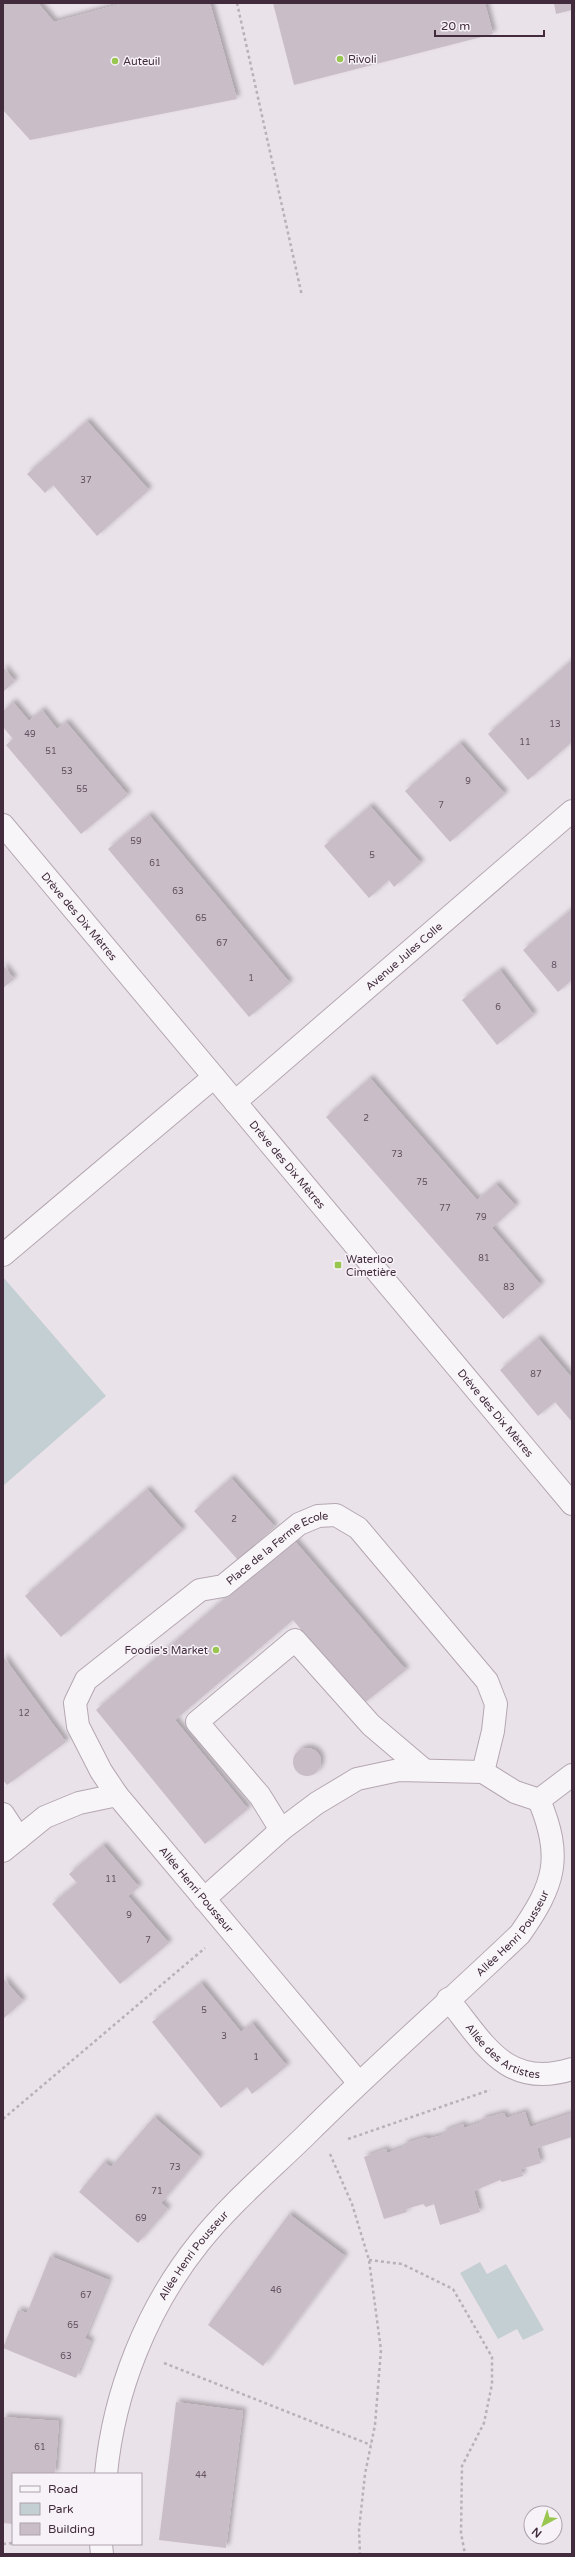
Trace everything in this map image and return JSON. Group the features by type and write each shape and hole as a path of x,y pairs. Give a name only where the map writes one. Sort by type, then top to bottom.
{"street":[{"name":"Avenue Jules Colle","path":"235,1102 572,811"},
{"name":"Drève des Dix Mètres","path":"3,825 572,1504"},
{"path":"3,1255 214,1077"},
{"name":"Place de la Ferme Ecole","path":"118,1795 101,1771 78,1726 75,1703 86,1680 200,1590 223,1586 299,1524 318,1516 336,1515 358,1528 487,1681 496,1704 493,1731 483,1772"},
{"path":"281,1830 260,1796 197,1722 295,1640 371,1725 424,1770"},
{"path":"204,1899 281,1830 317,1803 357,1779 399,1770 483,1772 515,1792 539,1800 572,1775"},
{"path":"3,1814 11,1845 45,1817 79,1803 118,1795"},
{"name":"Allée Henri Pousseur","path":"118,1795 359,2083"},
{"name":"Allée Henri Pousseur","path":"106,2473 117,2406 136,2352 166,2292 198,2244 244,2193 448,1999 520,1934 542,1901 554,1860 553,1838 539,1800"},
{"name":"Allée des Artistes","path":"448,1999 501,2062 519,2072 535,2075 572,2069"}],"path":[{"path":"237,3 302,296"},
{"path":"3,2119 229,1928"},
{"path":"341,2141 535,2075"},
{"path":"326,2146 352,2204 368,2260 381,2350 371,2445 359,2530 360,2554"},
{"path":"368,2260 402,2264 454,2289 492,2357 492,2384 484,2423 462,2466 461,2533 465,2554"},
{"path":"136,2352 371,2445"}],"green space":[{"path":"3,1277 106,1396 3,1486"},
{"path":"480,2262 487,2274 506,2264 544,2330 523,2340 517,2329 498,2339 460,2273"}],"building":[{"name":"Auteuil","path":"3,3 38,3 54,22 124,3 210,3 237,99 30,140 3,110"},
{"name":"Rivoli","path":"273,3 485,3 493,34 294,85"},
{"path":"554,3 572,3 572,10 556,14"},
{"path":"87,421 149,490 97,536 53,485 45,493 27,474"},
{"path":"572,660 572,742 528,780 488,734"},
{"path":"3,667 15,681 3,692"},
{"path":"13,702 29,721 42,710 57,729 66,722 128,795 81,834 6,745 13,739 3,727 3,711"},
{"path":"460,743 505,794 450,842 405,791"},
{"path":"370,806 421,863 394,887 389,880 369,898 324,846"},
{"path":"149,815 290,983 249,1017 108,849"},
{"path":"572,909 572,980 558,992 523,950"},
{"path":"3,965 14,979 3,988"},
{"path":"500,970 534,1015 497,1045 462,1000"},
{"path":"370,1078 477,1200 496,1184 516,1206 492,1228 541,1285 503,1319 326,1117"},
{"path":"538,1338 572,1378 572,1422 555,1402 538,1416 500,1370"},
{"path":"231,1478 275,1527 238,1560 194,1511"},
{"path":"147,1489 183,1530 61,1637 25,1596"},
{"path":"293,1539 406,1670 363,1704 293,1620 175,1720 248,1809 205,1844 96,1710"},
{"path":"3,1656 66,1742 7,1785 3,1780"},
{"path":"307,1748 317,1752 321,1762 317,1772 307,1776 297,1772 293,1762 297,1752"},
{"path":"103,1845 139,1887 128,1896 169,1943 120,1984 52,1904 77,1883 69,1874"},
{"path":"3,1978 23,2001 3,2019"},
{"path":"201,1983 241,2032 252,2023 287,2066 252,2094 247,2087 221,2108 152,2022"},
{"path":"525,2112 530,2127 572,2113 572,2137 537,2148 541,2163 521,2169 523,2176 502,2182 500,2180 474,2191 480,2212 440,2225 434,2204 426,2207 423,2204 406,2209 407,2212 384,2219 364,2157 386,2149 387,2153 404,2147 403,2144 426,2137 427,2139 443,2135 442,2132 463,2124 464,2128 482,2122 481,2119 504,2113 506,2118"},
{"path":"154,2117 200,2157 161,2203 168,2209 138,2243 79,2192 104,2162 111,2167"},
{"path":"289,2214 345,2256 263,2366 208,2325"},
{"path":"50,2256 109,2280 85,2338 91,2341 76,2378 3,2348 18,2310 27,2313"},
{"path":"176,2402 243,2411 226,2548 159,2540"},
{"path":"3,2417 59,2421 55,2473 12,2473 12,2524 3,2523"}],"place":[{"name":"Rivoli","path":"340,59"},
{"name":"Auteuil","path":"115,61"},
{"name":"Waterloo Cimetière","path":"338,1265"},
{"name":"Foodie's Market","path":"216,1650"}]}
